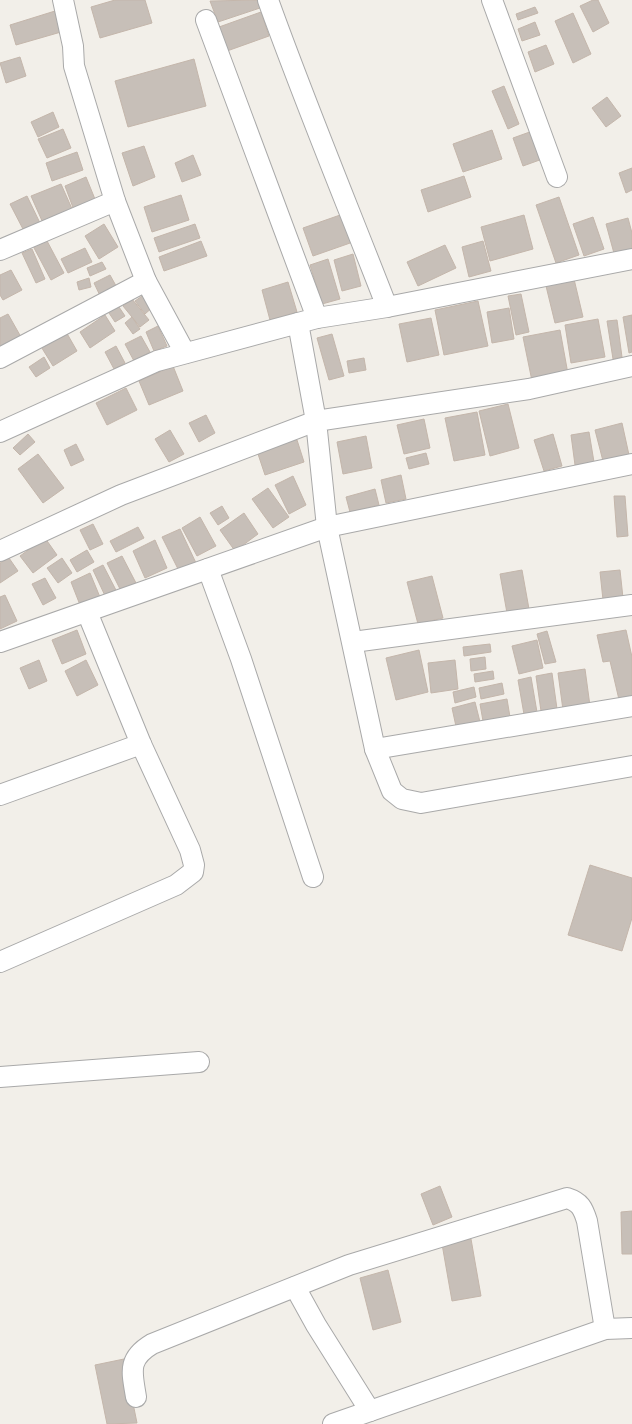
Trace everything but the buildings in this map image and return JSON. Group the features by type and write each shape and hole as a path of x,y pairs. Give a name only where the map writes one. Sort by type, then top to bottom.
{"street":[{"path":"63,0 73,46 74,66 115,201 146,281 185,353"},
{"path":"268,0 300,90 387,307"},
{"path":"492,0 557,176"},
{"path":"206,20 307,321 327,527 375,748 392,791 402,799 421,803 632,766"},
{"path":"0,250 115,201"},
{"path":"0,432 157,361 185,353 307,321 632,259"},
{"path":"0,358 146,281"},
{"path":"0,551 121,495 316,421 529,389 632,366"},
{"path":"0,642 327,527 632,464"},
{"path":"208,569 241,659 313,877"},
{"path":"353,642 632,605"},
{"path":"0,962 176,885 193,872 194,865 190,850 141,744 87,612"},
{"path":"375,748 632,706"},
{"path":"0,795 141,744"},
{"path":"0,1077 199,1062"},
{"path":"136,1397 132,1368 135,1358 142,1350 349,1265 567,1198 576,1201 583,1208 605,1329"},
{"path":"295,1287 316,1325 370,1411"},
{"path":"333,1424 605,1329 632,1328"}]}
